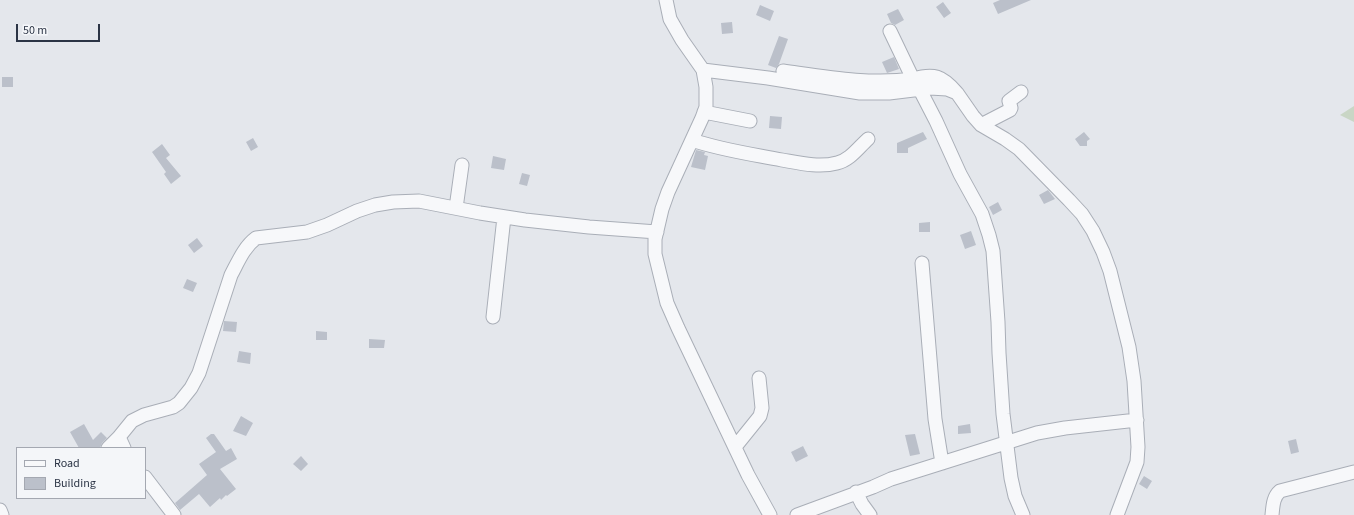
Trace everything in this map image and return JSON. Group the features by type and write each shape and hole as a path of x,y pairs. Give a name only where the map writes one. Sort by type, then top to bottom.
{"street":[{"path":"666,0 670,19 682,40 703,70 707,98 704,112 668,192 662,209 657,232 655,254 667,303 684,342 748,475 770,515"},
{"path":"890,31 936,121 960,174 982,214 989,235 995,283 1003,414 1014,490 1023,515"},
{"path":"703,70 768,78 860,93 889,93 917,84"},
{"path":"783,71 835,78 917,84 957,93 981,125 1019,149 1055,184 1082,214 1093,231 1110,271 1129,347 1137,420 1137,462 1117,515"},
{"path":"981,125 1010,110 1011,108 1009,101 1021,92"},
{"path":"704,112 750,121"},
{"path":"692,140 730,151 817,165 837,163 846,159 868,139"},
{"path":"456,208 462,165"},
{"path":"110,447 122,442 132,421 144,415 173,407 179,403 191,388 199,373 231,275 250,243 256,238 307,232 374,205 393,202 419,201 504,217 589,227 657,232"},
{"path":"493,317 504,217"},
{"path":"922,263 933,405 937,441 942,463"},
{"path":"735,447 760,416 762,408 759,378"},
{"path":"797,515 891,479 1037,434 1065,428 1137,420"},
{"path":"1272,515 1273,501 1276,494 1280,491 1354,472"},
{"path":"146,478 174,515"},
{"path":"856,492 870,515"},
{"path":"0,510 2,515"}],"green space":[{"path":"1354,106 1354,122 1340,115"}],"building":[{"path":"1000,0 1031,0 998,14 993,3"},
{"path":"943,2 951,13 944,18 936,7"},
{"path":"760,5 774,11 770,21 756,15"},
{"path":"898,9 904,20 895,25 891,23 887,14"},
{"path":"732,22 733,33 722,34 721,23"},
{"path":"779,36 788,39 779,64 776,68 768,65"},
{"path":"894,57 899,69 887,73 882,62"},
{"path":"2,77 13,77 13,87 2,87"},
{"path":"770,116 782,117 781,129 769,128"},
{"path":"923,132 927,139 908,148 908,153 897,153 897,143"},
{"path":"1084,132 1090,139 1087,141 1087,146 1080,146 1075,139"},
{"path":"253,138 258,147 251,151 246,142"},
{"path":"162,144 170,155 166,158 181,176 171,184 164,174 166,172 152,152"},
{"path":"696,150 705,152 704,155 708,156 705,170 691,167"},
{"path":"493,156 506,159 504,170 491,168"},
{"path":"522,173 530,175 527,186 519,184"},
{"path":"1048,190 1055,199 1044,204 1039,195"},
{"path":"998,202 1002,210 993,215 989,207"},
{"path":"930,222 930,232 919,232 919,223"},
{"path":"971,231 976,245 965,249 960,235"},
{"path":"197,238 203,246 194,253 188,245"},
{"path":"187,279 197,283 193,292 183,288"},
{"path":"224,321 237,322 236,332 223,331"},
{"path":"316,331 327,332 327,340 316,340"},
{"path":"369,339 385,340 384,348 369,348"},
{"path":"239,351 251,353 250,364 237,362"},
{"path":"241,416 253,423 246,436 233,431"},
{"path":"84,424 93,440 101,432 107,438 100,447 78,447 70,432"},
{"path":"970,424 971,433 958,434 958,426"},
{"path":"211,434 214,434 226,451 231,448 237,459 220,469 236,489 221,500 220,498 210,507 199,494 180,510 175,503 207,475 199,464 216,452 206,438"},
{"path":"915,434 920,454 910,456 905,435"},
{"path":"1296,439 1299,452 1291,454 1288,441"},
{"path":"803,446 808,456 796,462 791,452"},
{"path":"301,456 308,464 301,471 293,464"},
{"path":"1144,476 1152,481 1147,489 1139,484"}]}
